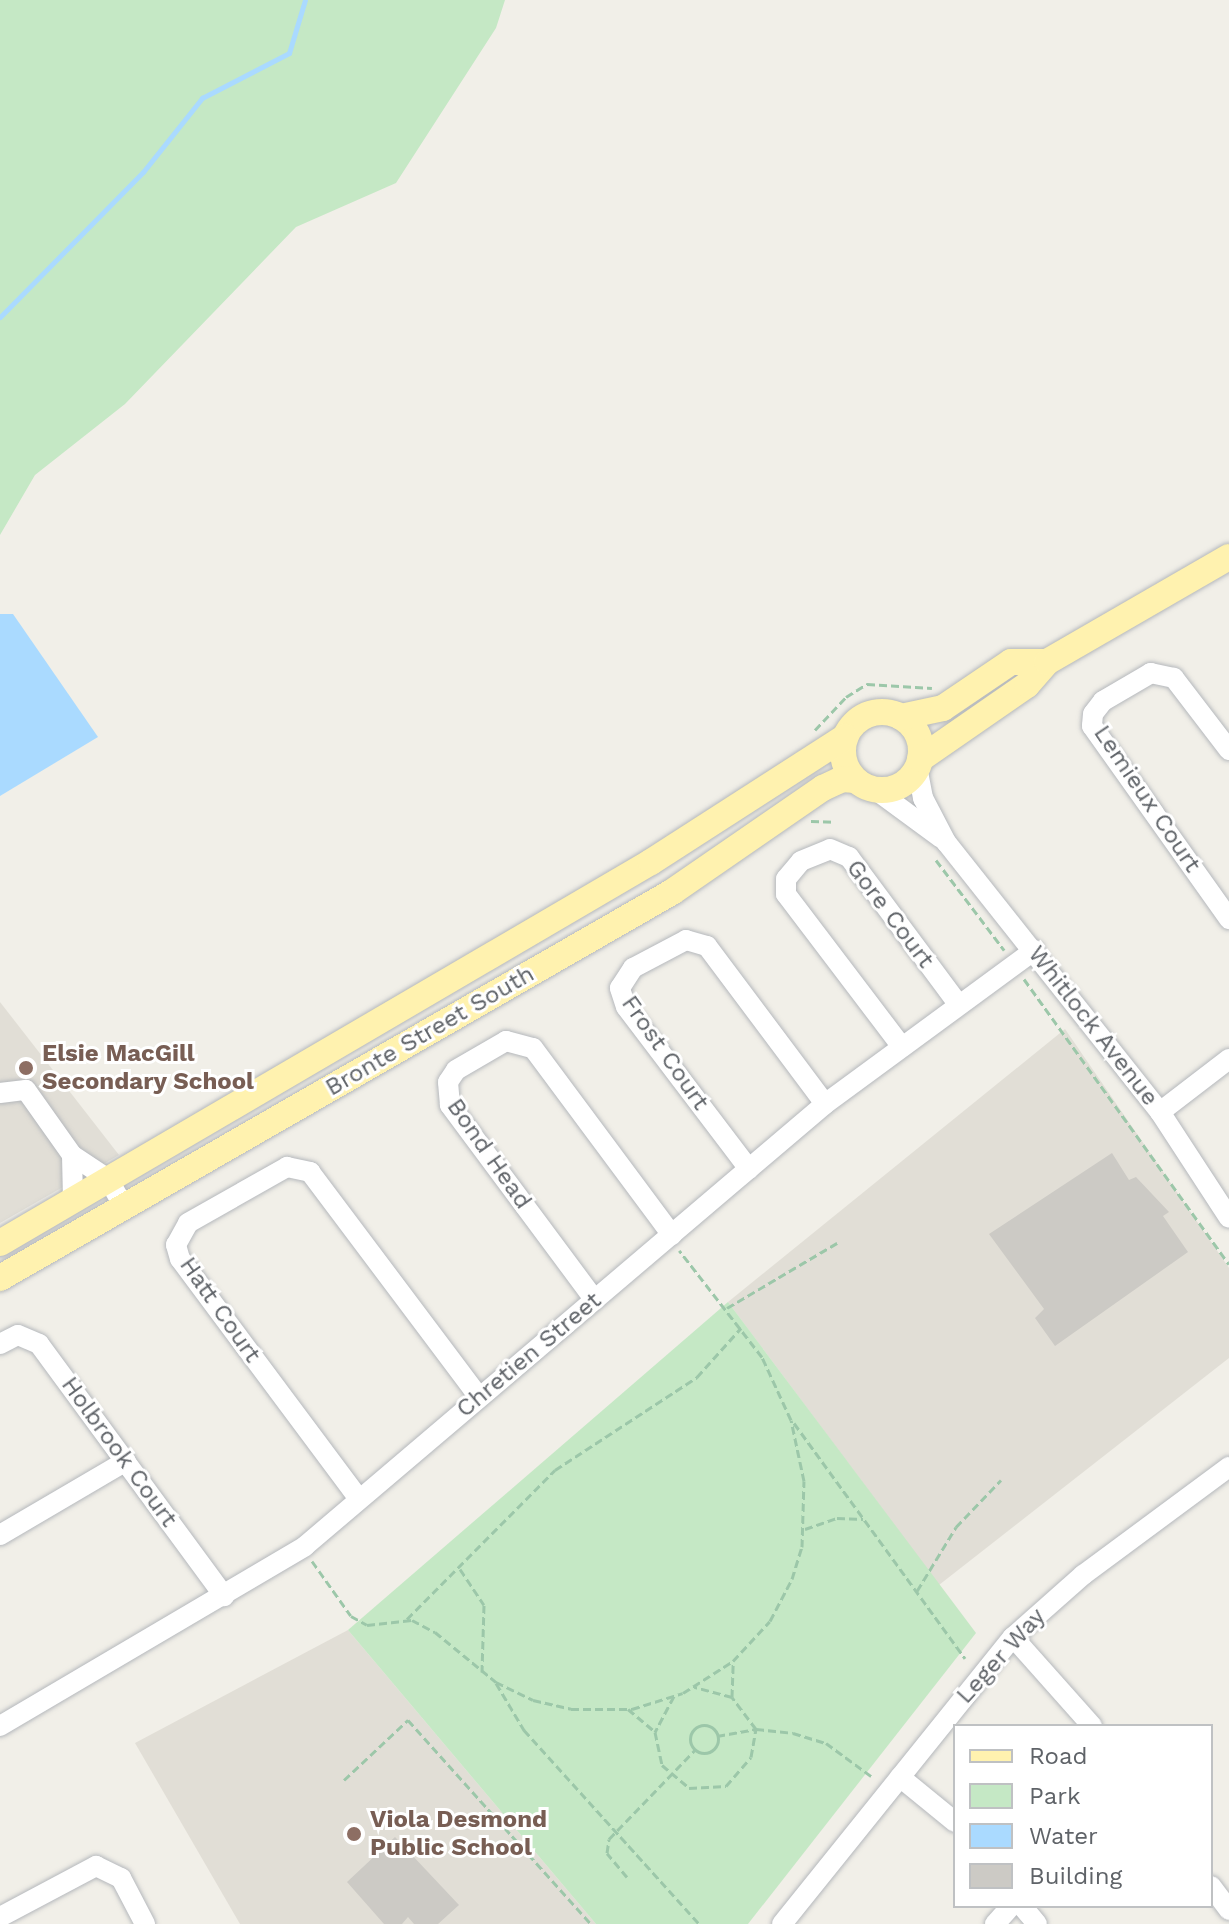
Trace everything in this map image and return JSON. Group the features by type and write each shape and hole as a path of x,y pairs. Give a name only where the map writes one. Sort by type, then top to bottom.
{"main road":[{"path":"1047,662 1011,662 943,708 901,717 880,711 865,715 845,737 842,752 864,784 899,788 919,763 1027,685 1047,662 1229,557"},
{"path":"901,717 917,733 919,763"},
{"name":"Bronte Street South","path":"0,1243 651,862 845,737"},
{"name":"Bronte Street South","path":"0,1278 672,892 823,788 842,779 864,784"}],"street":[{"name":"Lemieux Court","path":"1229,750 1174,678 1151,673 1103,701 1093,714 1092,726 1229,919"},
{"name":"Whitlock Avenue","path":"919,763 923,798 939,849"},
{"name":"Whitlock Avenue","path":"864,784 939,849 1035,950 1160,1112 1229,1218"},
{"name":"Gore Court","path":"902,1047 786,894 786,879 801,861 830,849 849,857 959,1005"},
{"name":"Frost Court","path":"749,1169 626,1007 620,988 633,968 686,940 707,946 825,1104"},
{"name":"Chretien Street","path":"0,1726 305,1546 594,1299 676,1242 749,1169 825,1104 1035,950"},
{"name":"Bond Head","path":"594,1299 450,1105 448,1082 456,1070 506,1041 533,1048 676,1242"},
{"path":"1160,1112 1229,1059"},
{"path":"0,1093 26,1090 72,1155 108,1179 124,1207"},
{"path":"72,1155 73,1200"},
{"name":"Hatt Court","path":"359,1499 180,1259 176,1245 188,1223 287,1167 310,1172 479,1397"},
{"name":"Holbrook Court","path":"0,1344 18,1335 39,1344 224,1596"},
{"path":"0,1535 126,1461"},
{"name":"Leger Way","path":"782,1924 1013,1637 1083,1575 1229,1467"},
{"path":"1013,1637 1090,1724"},
{"path":"900,1777 953,1820"},
{"path":"0,1917 96,1866 121,1878 145,1924"},
{"path":"1213,1889 1229,1910"},
{"path":"995,1924 1009,1908"},
{"path":"1024,1908 1037,1924"}],"path":[{"path":"813,732 846,697 867,684 944,688"},
{"path":"939,849 1015,965 1229,1264"},
{"path":"676,1242 762,1357 791,1420 965,1658"},
{"path":"727,1308 837,1243"},
{"path":"407,1619 555,1470 697,1377 741,1328"},
{"path":"312,1561 351,1616 367,1625 407,1619 435,1632 496,1682 533,1700 571,1709 628,1709 674,1696 694,1687 733,1661 770,1621 792,1579 804,1530 804,1481 791,1420"},
{"path":"917,1591 956,1527 1001,1480"},
{"path":"804,1530 829,1519 863,1519"},
{"path":"460,1569 484,1605 482,1672"},
{"path":"732,1697 733,1661"},
{"path":"496,1682 524,1730 699,1924"},
{"path":"628,1709 655,1732 662,1765 672,1777 689,1788 726,1786 751,1757 756,1729 732,1697 694,1687"},
{"path":"655,1732 674,1696"},
{"path":"344,1780 408,1720 591,1924"},
{"path":"695,1750 690,1738 697,1727 709,1726 717,1736"},
{"path":"717,1736 756,1729 826,1743 871,1776"},
{"path":"695,1750 711,1751 717,1736"},
{"path":"627,1877 606,1848 616,1833 695,1750"}],"shaded area":[{"name":"Elsie MacGill Secondary School","path":"0,1002 119,1155 0,1223"},
{"path":"1065,1029 1229,1268 1229,1358 939,1585 728,1302"},
{"name":"Viola Desmond Public School","path":"348,1630 596,1924 240,1924 135,1743"}],"green space":[{"path":"0,0 505,0 496,28 396,183 296,227 125,404 35,475 0,535"},
{"path":"728,1302 976,1633 748,1924 596,1924 348,1630"}],"water":[{"path":"0,614 13,614 98,737 0,796"}],"building":[{"path":"1112,1153 1129,1180 1136,1177 1169,1212 1163,1216 1188,1252 1055,1346 1035,1318 1044,1309 989,1234"},
{"path":"395,1837 459,1905 438,1924 414,1924 408,1917 402,1924 384,1924 347,1882"}],"waterway":[{"path":"0,317 143,172 202,98 289,53 305,0"}],"place":[{"name":"Elsie MacGill Secondary School","path":"26,1068"},
{"name":"Viola Desmond Public School","path":"354,1834"}]}
